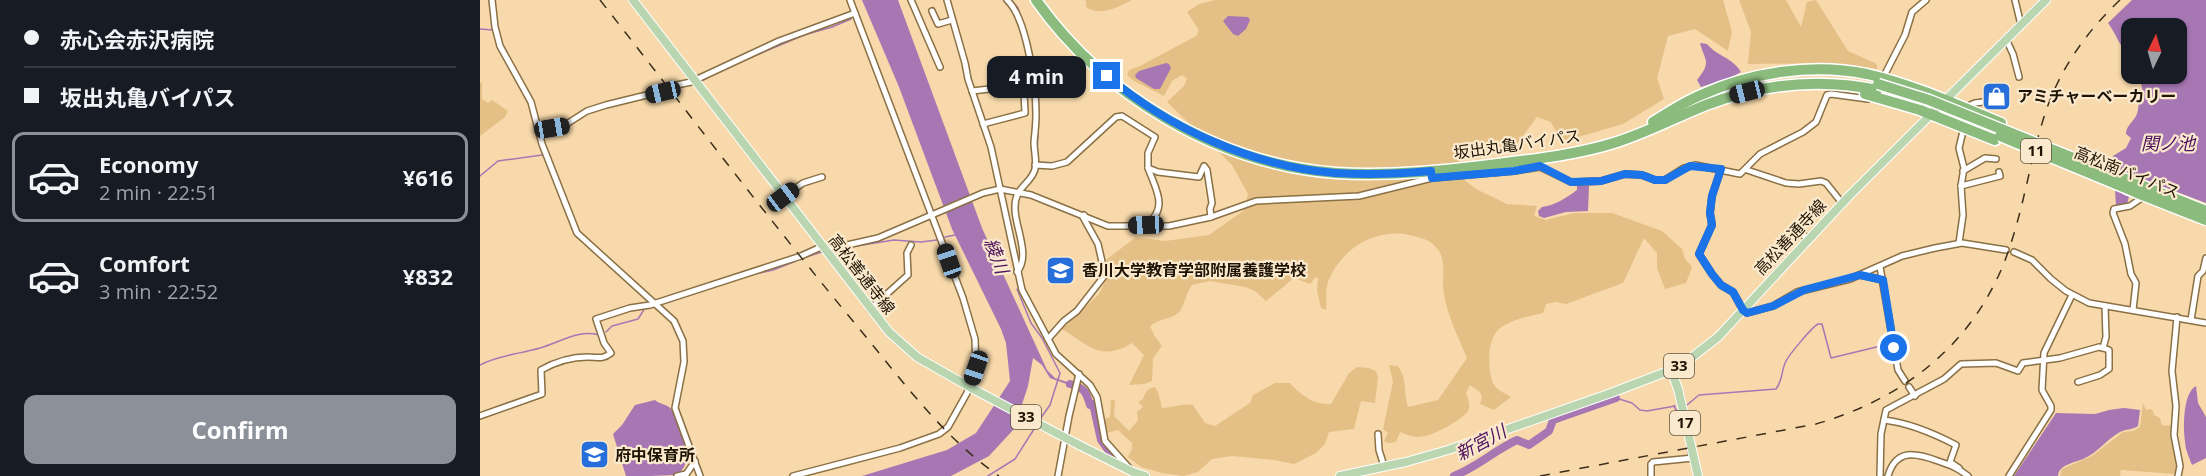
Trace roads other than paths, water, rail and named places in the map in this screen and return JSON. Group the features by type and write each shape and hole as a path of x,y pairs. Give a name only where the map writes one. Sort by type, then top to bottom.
{"highway":[{"name":"坂出丸亀バイパス","path":"1036,0 1077,48 1174,123 1224,146 1278,163 1316,170 1359,174 1431,172 1552,157 1608,144 1644,132 1707,105 1761,89 1809,83 1879,87"},
{"name":"坂出丸亀バイパス","path":"1044,0 1081,45 1135,95"},
{"name":"坂出丸亀バイパス","path":"1431,172 1575,146 1616,136 1731,89 1783,78 1837,77 1879,87 1939,107"},
{"name":"11","path":"1939,107 1964,108 2001,123 2139,191"},
{"name":"11","path":"1939,107 1964,127 2053,164 2139,191"},
{"name":"高松南バイパス","path":"1939,107 2206,220"},
{"name":"高松南バイパス","path":"2139,191 2206,211"}],"main road":[{"name":"高松善通寺線","path":"633,0 889,332 917,357 971,388 1133,474 1145,476"},
{"name":"高松善通寺線","path":"1340,476 1448,450 1671,370 1705,348 1842,203 2046,0"},
{"name":"17","path":"1671,370 1678,389 1698,476"}],"street":[{"path":"492,0 495,27 501,46 531,102 538,130 577,233 674,321 683,341 682,375 675,408 700,476"},
{"path":"793,476 900,448 939,434 948,427 971,388 976,368 975,339 935,213 850,0"},
{"path":"911,0 940,68"},
{"path":"947,0 972,91 991,147 1017,272 1025,297 1056,354 1087,380 1096,397 1105,441 1133,474"},
{"path":"1007,0 1014,7 1022,28 1034,86 1036,115 1034,143 1037,165 1018,192 1014,209 1022,255 1020,269 1017,272"},
{"path":"480,417 542,394 542,370 546,367 565,360 588,357 600,359 611,353 604,343 597,318 655,303 823,248 878,238 935,213 1000,189 1047,200 1108,226 1169,226 1211,217 1257,201 1359,196 1431,172 1514,171 1540,166 1571,182 1601,181 1625,174 1665,180 1690,166 1721,169 1740,174 1760,154 1803,132 1816,122 1827,95 1831,93 1874,100 1905,34 1912,12 1926,0"},
{"path":"2015,0 2021,25"},
{"path":"932,11 938,24 952,20"},
{"path":"538,130 565,125 587,111 663,92 672,86 694,80 779,41 855,13"},
{"path":"2006,39 2019,77"},
{"path":"972,91 1024,85 1034,86"},
{"path":"983,123 1025,113 1024,92 1026,87"},
{"path":"1964,108 1975,103 2006,99"},
{"path":"1037,165 1052,166 1067,162 1116,117 1122,116 1155,137 1148,153 1148,168 1160,205 1155,218 1146,225"},
{"path":"1959,243 1963,215 1963,171 1959,148 1964,127"},
{"path":"1963,171 1985,158 1996,159"},
{"path":"1148,168 1158,172 1199,177 1204,166 1207,170 1212,203 1211,217"},
{"path":"1721,169 1712,196 1710,213 1712,225 1699,254 1721,285 1737,298 1747,313 1773,306 1804,290 1860,275 1902,256 1959,243 2007,250"},
{"path":"1746,170 1786,183 1821,181 1826,183 1842,203"},
{"path":"1962,186 2000,176 1999,172"},
{"path":"783,197 807,179 822,177"},
{"path":"2133,310 2136,283 2131,274 2125,244 2113,213 2114,209 2130,206 2139,191"},
{"path":"1048,339 1064,321 1077,311 1105,275 1098,243 1084,215"},
{"path":"1794,231 1809,238"},
{"path":"870,309 908,275 907,253 911,246"},
{"path":"2013,252 2032,260 2050,279 2072,295 2089,303 2206,323"},
{"path":"2191,320 2198,276 2203,271 2206,258"},
{"path":"1880,267 1898,370 1905,381"},
{"path":"1860,275 1883,280"},
{"path":"2009,476 2051,410 2042,390 2044,353 2072,295"},
{"path":"2078,382 2100,375 2109,369 2105,306"},
{"path":"2177,317 2172,371 2176,406 2174,435 2180,466 2178,476"},
{"path":"2103,348 2106,337"},
{"path":"1880,476 1881,434 1886,410 1944,379 1961,364 1996,363 2018,371 2023,363 2103,348 2109,350"},
{"path":"1058,476 1079,374"},
{"path":"1909,387 1914,396"},
{"path":"1884,420 1903,422 1956,445 1950,462 1968,476"},
{"path":"1378,434 1379,450 1384,466"},
{"path":"1888,476 1894,462 1908,455 1924,455 1959,468"},
{"path":"1651,476 1653,462 1693,458"},
{"path":"677,476 685,475 695,461"}],"water":[{"path":"862,0 898,0 982,228 1047,370 1055,378 1073,384 1072,386 1050,378 1042,365 1033,358 1028,386 1014,429 989,456 951,476 862,476 947,450 976,433 1010,381 1006,343 1001,329 952,229 899,87"},
{"name":"関ノ池","path":"2132,0 2206,0 2206,203 2135,176 2127,204 2116,206 2113,156 2126,148 2131,138 2126,131 2138,110 2143,92 2141,84 2187,84 2187,18 2121,18 2121,46 2108,23"},
{"path":"1228,16 1248,17 1250,20 1246,29 1238,36 1233,34 1223,21"},
{"path":"1700,43 1707,44 1733,63 1741,72 1701,87 1697,80 1706,62"},
{"path":"1166,63 1171,68 1160,89 1154,89 1136,78 1135,75 1139,71"},
{"path":"1577,186 1589,186 1588,211 1566,212 1544,218 1539,216 1538,211 1542,207 1565,198 1577,190"},
{"path":"2196,386 2198,403 2206,417 2206,458 2192,465 2186,447 2184,419 2186,403"},
{"path":"655,400 671,409 679,424 686,445 685,464 681,471 674,475 626,476 613,434 635,405"},
{"path":"2124,408 2140,410 2138,426 2120,432 2090,455 2064,466 2058,476 2014,476 2056,413 2095,414"}],"waterway":[{"path":"1011,0 1018,8 1022,21"},
{"path":"728,67 804,35 851,19"},
{"path":"480,29 493,30"},
{"path":"1028,40 1035,67 1038,95 1037,151"},
{"path":"701,81 710,76"},
{"path":"480,176 498,161 542,155"},
{"path":"1035,177 1038,167"},
{"path":"945,237 955,235"},
{"path":"856,246 894,240 921,242 937,240"},
{"path":"806,257 822,252"},
{"path":"755,274 796,261"},
{"path":"1017,289 1031,323 1042,338 1060,373 1050,405 1040,419"},
{"path":"606,332 612,326 638,319 645,308"},
{"path":"1687,405 1699,395 1776,389 1788,358 1818,324 1822,324 1831,358 1893,343"},
{"path":"480,365 576,335 599,335"},
{"name":"新宮川","path":"1070,384 1086,393 1090,405 1093,404 1101,440 1111,454"},
{"path":"1616,398 1647,411 1675,406"},
{"name":"新宮川","path":"1454,476 1517,440 1529,445 1549,431 1553,420 1616,398"},
{"path":"1674,406 1680,416"},
{"path":"988,476 1015,459 1036,426"},
{"path":"1687,447 1689,457"}],"railway":[{"path":"600,0 795,250 909,390 960,445 999,476"},
{"path":"1540,476 1816,424 1882,397 1912,379 1938,358 1962,333 1982,305 1999,274 2017,223 2042,124 2060,78 2087,36 2120,0"}],"place":[{"name":"アミチャーベーカリー","path":"1996,96"},
{"name":"香川大学教育学部附属養護学校","path":"1061,270"},
{"name":"府中保育所","path":"594,455"}],"water label":[{"name":"綾川","path":"996,256"}]}
